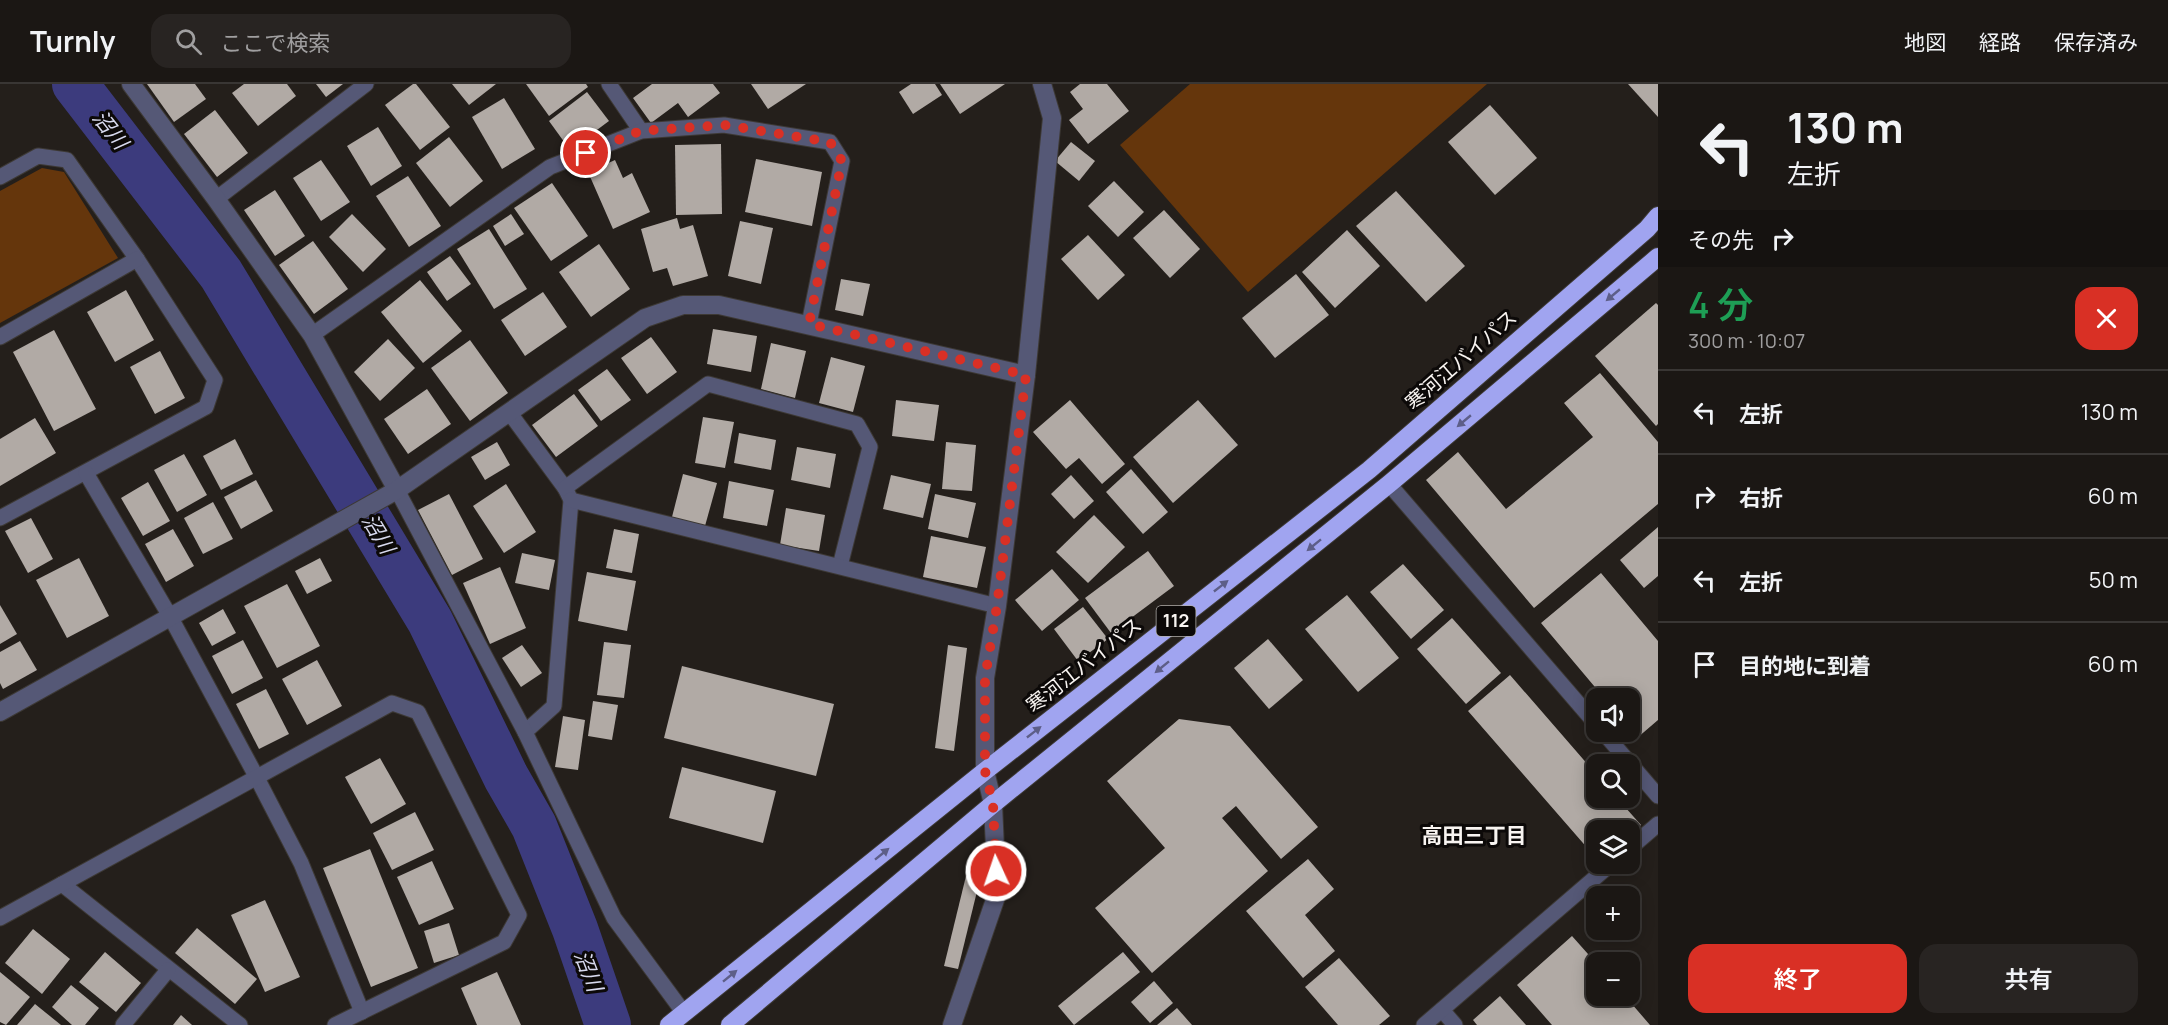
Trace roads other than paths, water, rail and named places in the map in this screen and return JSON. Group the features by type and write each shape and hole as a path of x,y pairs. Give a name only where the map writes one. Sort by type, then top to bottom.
{"highway":[{"name":"寒河江バイパス","path":"669,1025 985,771 1369,470 1647,229 1658,216"},
{"name":"112","path":"730,1025 993,804 1389,484 1658,257"}],"street":[{"path":"131,84 312,335 397,490"},
{"path":"952,1025 997,894 993,804 985,771 985,678 997,606 1026,375 1052,118 1042,84"},
{"path":"0,712 397,490 645,318 683,305 719,305 1026,375"}],"lane":[{"path":"216,199 366,84"},
{"path":"609,84 640,131"},
{"path":"312,335 550,167 640,131 724,125 830,142 842,161 809,324"},
{"path":"0,177 38,156 67,160 137,260 215,380 206,407 0,518"},
{"path":"0,337 137,260"},
{"path":"525,732 554,706 568,494 708,384 857,424 870,447 840,566"},
{"path":"509,412 568,494 997,606"},
{"path":"86,473 171,618 301,863 362,1012"},
{"path":"1389,484 1586,712"},
{"path":"397,490 525,732 614,918 684,1013"},
{"path":"0,918 392,703 418,712 519,915 504,942 335,1025"},
{"path":"1612,742 1658,796"},
{"path":"1640,840 1658,824"},
{"path":"1424,1025 1599,874"},
{"path":"62,884 240,1025"},
{"path":"123,1025 168,970"},
{"path":"1442,1010 1455,1025"}],"waterway":[{"name":"沼川","path":"75,84 221,274 430,621 506,777 534,826 575,929 608,1025"}],"district":[{"name":"高田三丁目","path":"1474,836"}]}
